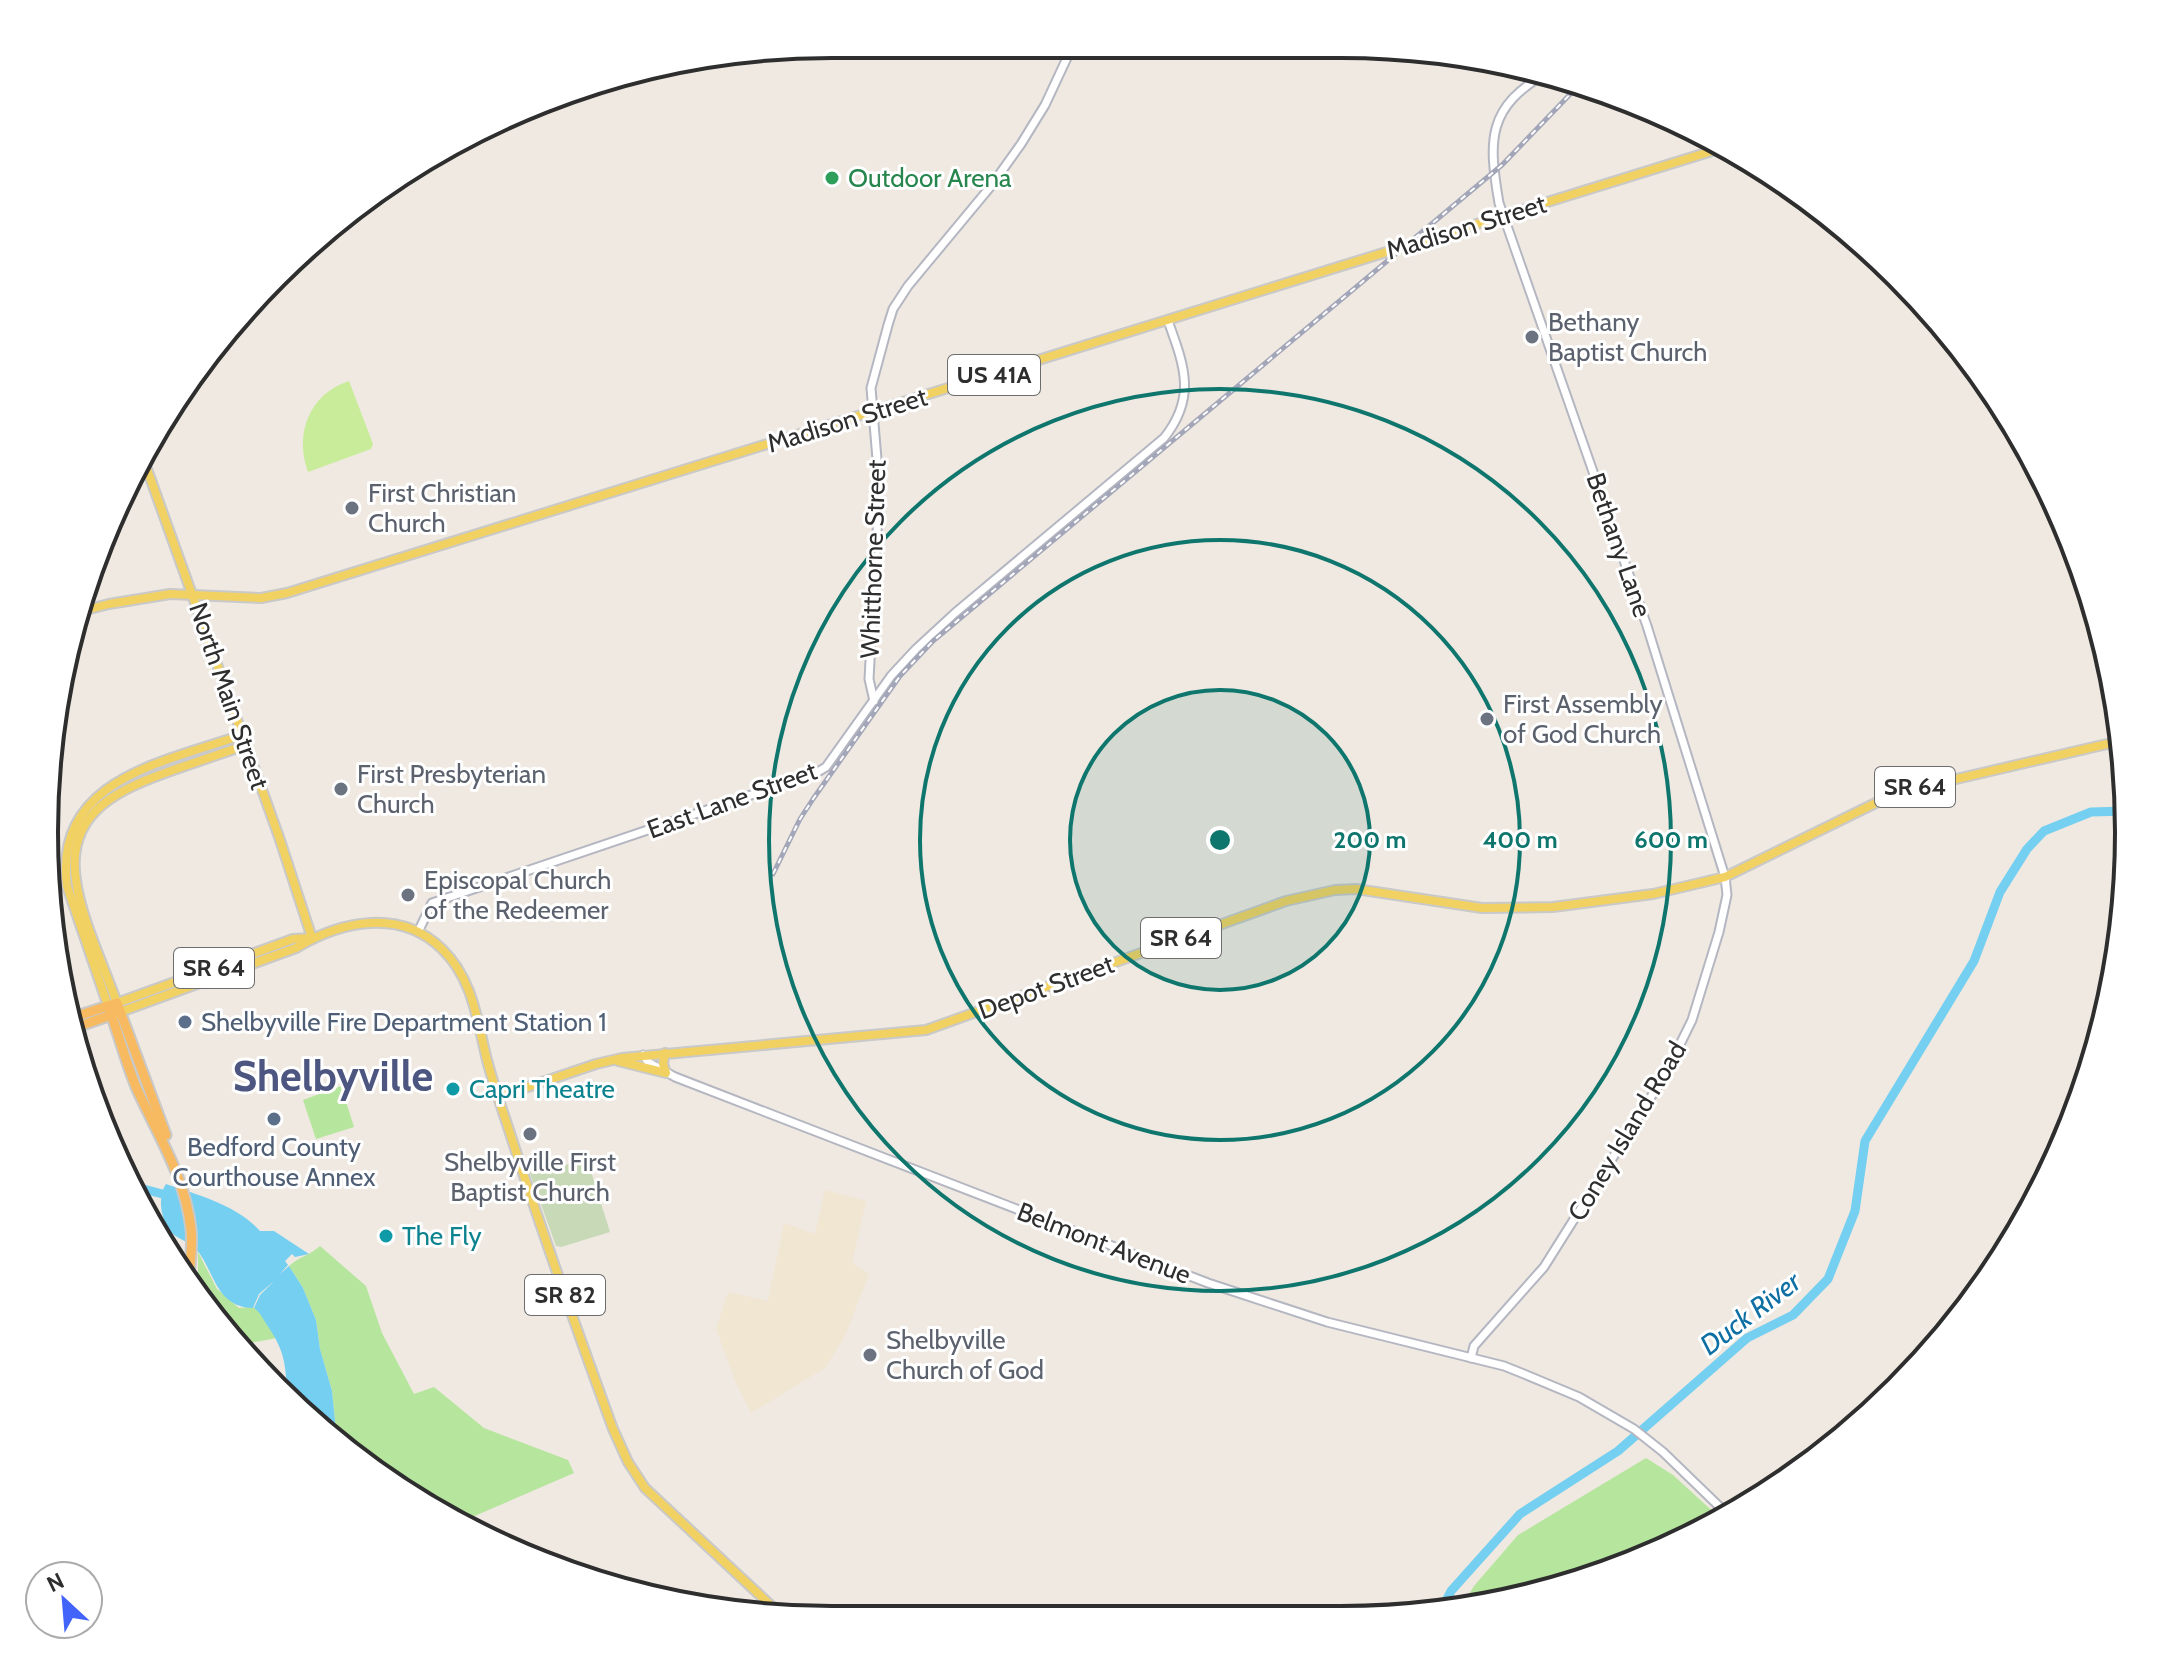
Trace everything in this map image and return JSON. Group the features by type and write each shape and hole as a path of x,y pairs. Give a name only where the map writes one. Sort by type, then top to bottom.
{"highway":[{"path":"80,1016 114,1009"},
{"path":"82,1024 114,1009"},
{"path":"114,1009 132,1077 169,1150 183,1188 191,1229 191,1265"}],"main road":[{"name":"Madison Street","path":"194,597 261,598 287,593 1709,152"},
{"name":"North Main Street","path":"148,471 312,938"},
{"name":"US 41A","path":"91,609 149,596 170,594 194,597"},
{"path":"114,1009 67,886 67,851 80,817 94,798 123,778 244,740"},
{"name":"SR 64","path":"1725,877 1896,793 2109,743"},
{"name":"Depot Street","path":"643,1055 926,1030 1272,906 1335,890 1377,891 1482,908 1553,907 1653,894 1725,877"},
{"name":"SR 64","path":"114,1009 296,948 312,938 371,921 418,932 441,947 459,967 469,986 498,1097 614,1060 643,1055"},
{"path":"665,1053 663,1064 666,1073"},
{"path":"614,1060 666,1073"},
{"name":"SR 82","path":"498,1097 613,1429 628,1462 645,1488 768,1603"}],"street":[{"name":"Whitthorne Street","path":"874,701 869,679 878,471 871,388 874,370 893,309 1021,144 1045,105 1067,58"},
{"path":"1502,216 1493,167 1497,124 1506,104 1530,82"},
{"name":"Bethany Lane","path":"1502,216 1643,613 1725,877"},
{"name":"East Lane Street","path":"418,932 432,903 816,773 826,767 891,676 941,625 1164,438 1173,427 1186,393 1184,369 1168,321"},
{"name":"Coney Island Road","path":"1471,1358 1474,1346 1544,1267 1666,1073 1692,1020 1719,932 1727,895 1725,877"},
{"name":"Belmont Avenue","path":"643,1055 648,1062 666,1073 1208,1283 1327,1322 1504,1366 1579,1397 1634,1429 1663,1452 1719,1507"}],"shaded area":[{"path":"825,1190 866,1201 852,1263 869,1274 845,1336 825,1368 751,1413 716,1329 728,1292 768,1301 784,1223 815,1234"}],"green space":[{"path":"349,381 373,444 371,449 308,472 303,444 308,417 324,395"},
{"path":"341,1086 354,1127 316,1139 303,1100"},
{"path":"554,1158 558,1168 575,1161 577,1164 588,1162 610,1232 556,1246 528,1168"},
{"path":"320,1246 366,1286 382,1333 414,1394 434,1387 484,1428 568,1460 574,1473 473,1517 402,1476 335,1425 332,1391 320,1349 316,1320 303,1288 289,1266"},
{"path":"198,1252 217,1289 239,1308 257,1310 277,1338 251,1343 198,1276"},
{"path":"1646,1458 1673,1475 1712,1511 1637,1547 1590,1565 1541,1580 1469,1595 1518,1535"}],"water":[{"path":"166,1184 229,1208 260,1231 274,1231 309,1254 295,1257 292,1254 285,1261 288,1265 280,1274 289,1266 303,1288 316,1320 320,1349 332,1391 335,1425 286,1380 282,1354 275,1338 254,1308 260,1295 274,1281 259,1294 253,1308 240,1306 223,1295 196,1249 173,1234 167,1226 162,1214"}],"waterway":[{"name":"Duck River","path":"1447,1598 1520,1514 1618,1451 1747,1338 1793,1315 1828,1279 1855,1211 1865,1141 1974,961 2000,892 2027,849 2044,831 2091,812 2114,811"},
{"name":"Duck River","path":"146,1190 170,1196"}],"railway":[{"path":"773,874 813,799 900,676 933,641 1502,165 1571,93"}],"place":[{"name":"Outdoor Arena","path":"832,178"},
{"name":"Bethany Baptist Church","path":"1532,337"},
{"name":"First Christian Church","path":"352,508"},
{"name":"First Assembly of God Church","path":"1487,719"},
{"name":"First Presbyterian Church","path":"341,789"},
{"name":"Episcopal Church of the Redeemer","path":"408,895"},
{"name":"Shelbyville Fire Department Station 1","path":"185,1022"},
{"name":"Capri Theatre","path":"453,1089"},
{"name":"Bedford County Courthouse Annex","path":"274,1119"},
{"name":"Shelbyville First Baptist Church","path":"530,1134"},
{"name":"The Fly","path":"386,1236"},
{"name":"Shelbyville Church of God","path":"870,1355"}],"district":[{"name":"Shelbyville","path":"333,1076"}]}
